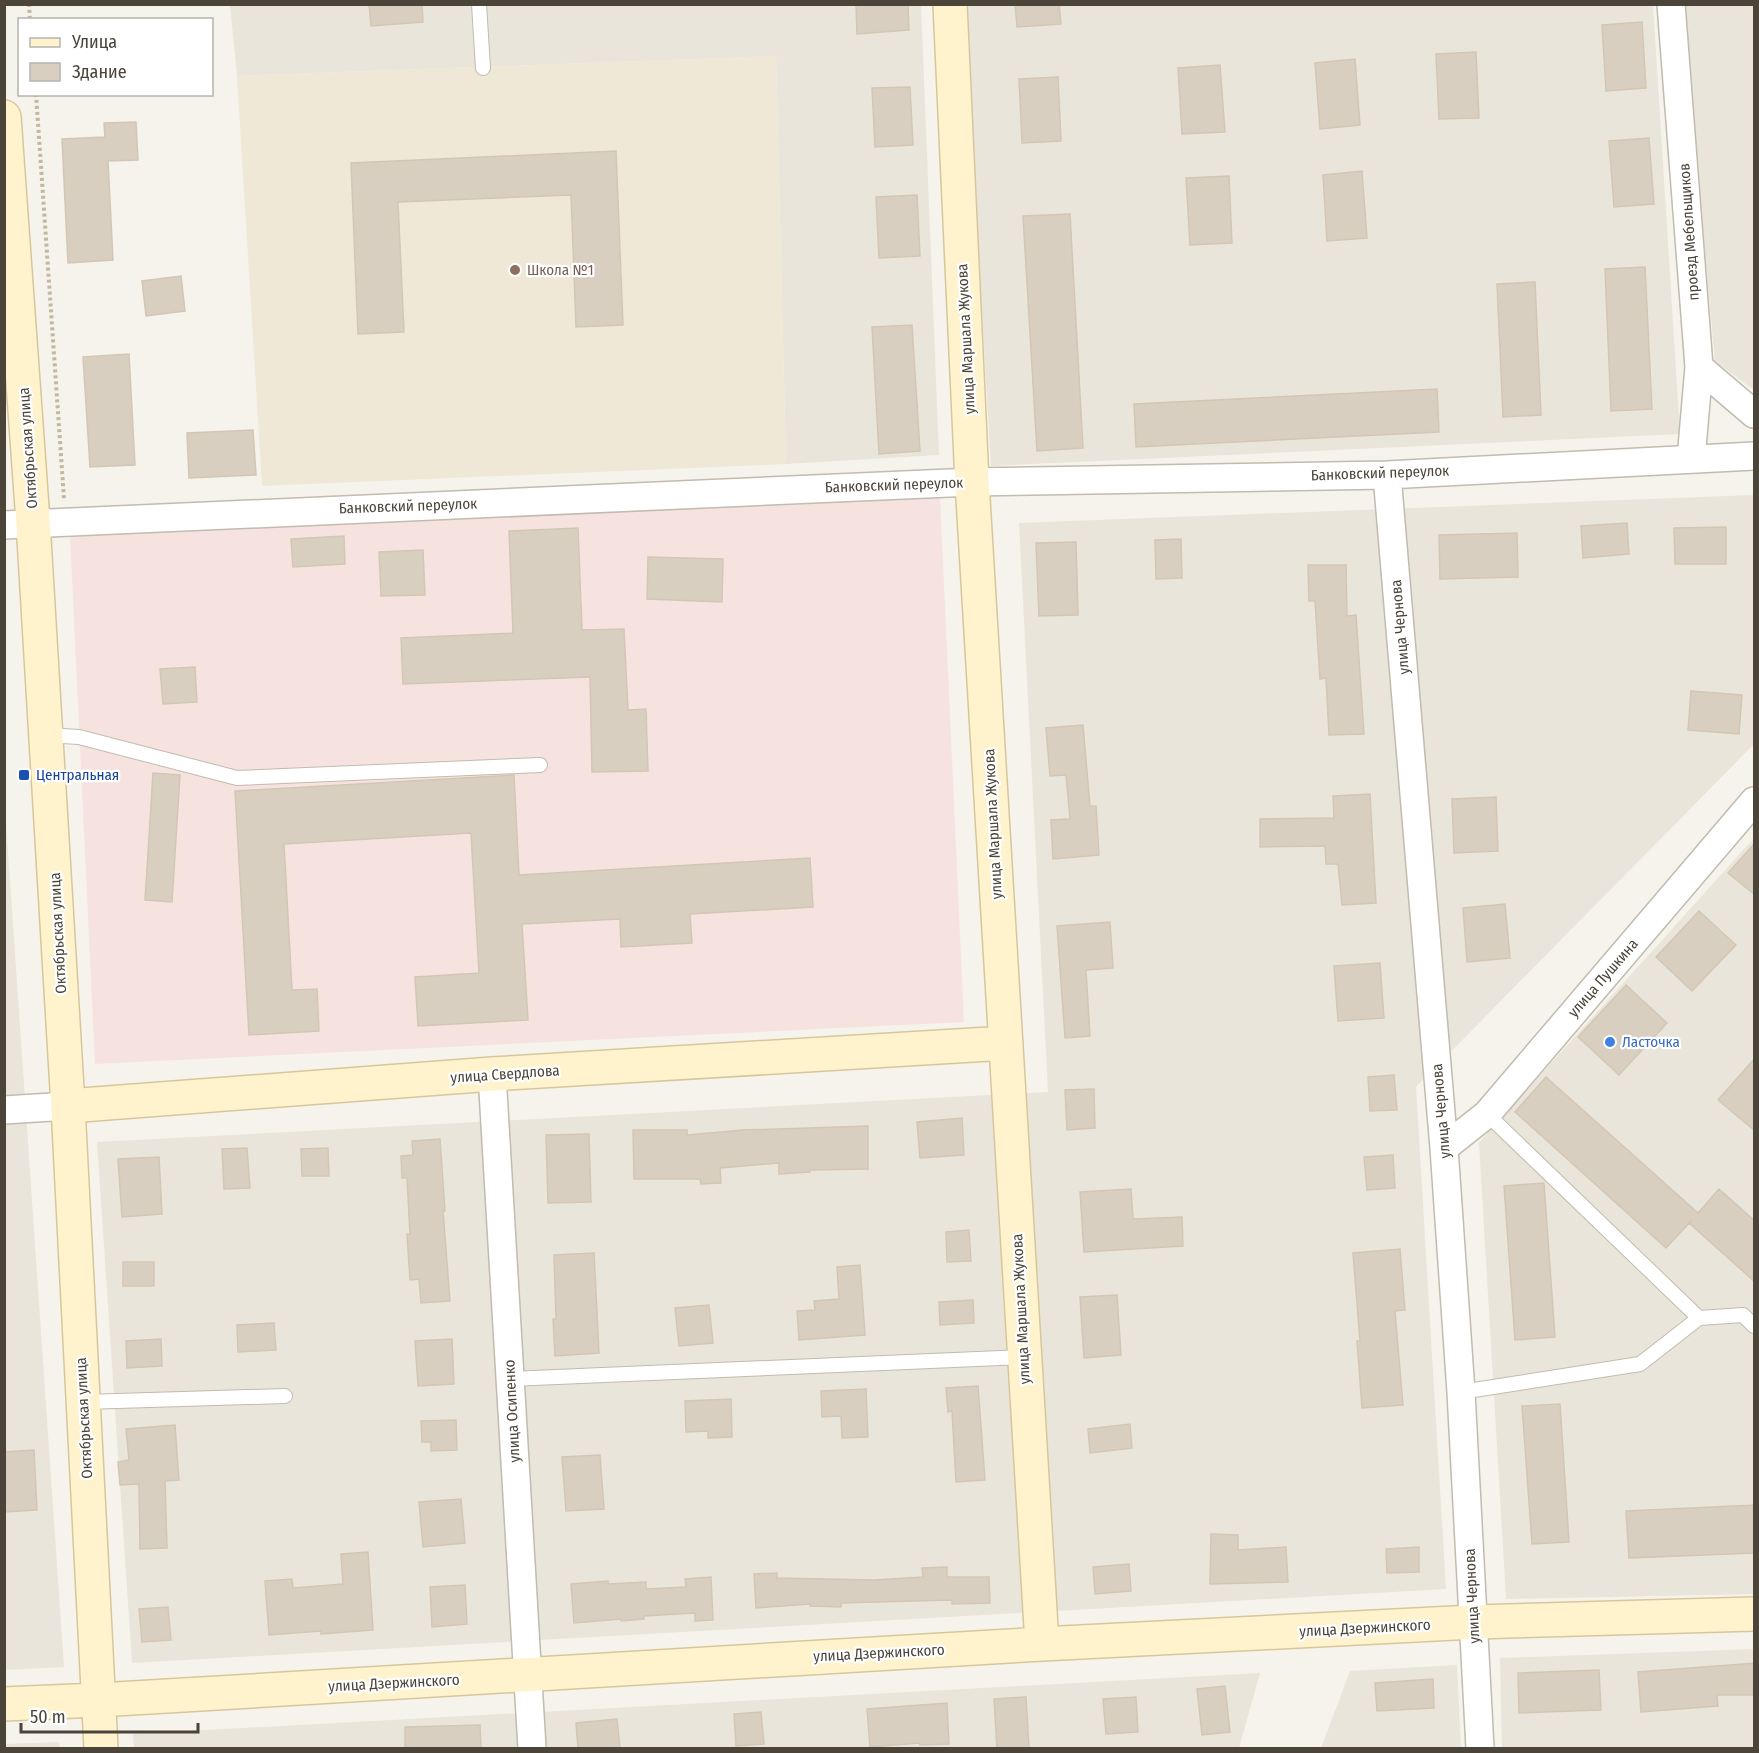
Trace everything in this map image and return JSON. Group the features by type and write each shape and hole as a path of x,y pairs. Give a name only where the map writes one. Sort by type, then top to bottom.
{"street":[{"name":"улица Маршала Жукова","path":"950,4 972,482 1042,1644"},
{"name":"проезд Мебельщиков","path":"1671,4 1699,367 1691,459"},
{"name":"Октябрьская улица","path":"4,117 19,524 46,735 68,1106 101,1749"},
{"path":"1699,367 1755,414"},
{"name":"Банковский переулок","path":"19,524 972,482 1387,474 1755,456"},
{"name":"улица Чернова","path":"1387,474 1444,1148 1461,1392 1480,1749"},
{"name":"улица Пушкина","path":"1444,1148 1487,1114 1755,801"},
{"name":"улица Свердлова","path":"4,1110 492,1074 1006,1043"},
{"name":"улица Осипенко","path":"492,1074 532,1749"},
{"name":"улица Дзержинского","path":"4,1704 1042,1644 1474,1622 1755,1614"}],"lane":[{"path":"479,4 483,68"},
{"path":"46,735 79,738 237,778 540,765"},
{"path":"1487,1114 1699,1318"},
{"path":"1461,1392 1640,1364 1699,1318 1743,1315 1755,1326"},
{"path":"510,1379 1024,1357"},
{"path":"84,1402 285,1396"}],"path":[{"path":"36,96 66,521"}],"shaded area":[{"path":"230,5 921,5 939,455 786,464 776,56 237,76"},
{"path":"964,5 1653,5 1680,434 991,466"},
{"path":"1682,5 1754,5 1754,390 1715,361"},
{"name":"Школа №1","path":"776,56 786,464 262,486 237,76"},
{"path":"1754,495 1754,744 1416,1087 1446,1589 132,1663 97,1142 1048,1092 1019,523"},
{"path":"940,498 964,1022 95,1064 70,535"},
{"path":"4,793 64,1667 5,1670 4,1670"},
{"path":"1754,838 1754,1594 1506,1599 1479,1143"},
{"path":"1754,1649 1754,1748 1502,1748 1500,1658"},
{"path":"1457,1665 1461,1748 1321,1748 1350,1671"},
{"path":"1260,1673 1239,1748 134,1748 133,1734"},
{"path":"59,1742 60,1748 5,1748 5,1744"}],"building":[{"path":"369,4 422,4 423,22 371,26"},
{"path":"856,4 908,4 909,30 857,34"},
{"path":"1015,4 1059,4 1061,24 1017,27"},
{"path":"1642,22 1646,88 1606,91 1602,25"},
{"path":"1476,52 1479,118 1439,119 1436,54"},
{"path":"1355,59 1360,125 1320,129 1315,63"},
{"path":"1220,65 1225,132 1182,134 1178,68"},
{"path":"1058,77 1061,141 1022,143 1019,79"},
{"path":"910,87 913,145 875,147 872,88"},
{"path":"136,122 138,160 108,161 113,260 68,263 62,139 105,137 104,123"},
{"path":"1649,138 1654,204 1614,207 1609,141"},
{"path":"616,151 623,325 576,327 571,195 398,202 404,332 358,334 351,163"},
{"path":"1362,171 1367,238 1327,241 1323,175"},
{"path":"1229,176 1232,243 1190,245 1186,178"},
{"path":"917,195 920,256 879,258 876,197"},
{"path":"1070,214 1083,448 1037,451 1023,216"},
{"path":"1645,267 1652,409 1611,411 1605,269"},
{"path":"181,276 185,311 146,316 142,281"},
{"path":"1535,282 1541,415 1503,417 1497,284"},
{"path":"912,325 920,451 879,454 872,327"},
{"path":"129,354 135,465 90,467 83,357"},
{"path":"1437,389 1439,432 1136,447 1134,404"},
{"path":"253,430 256,475 189,478 187,433"},
{"path":"1627,523 1629,554 1583,558 1581,526"},
{"path":"1726,527 1726,564 1675,564 1674,528"},
{"path":"578,528 582,630 624,629 628,710 646,709 648,771 592,772 590,677 403,684 401,638 513,633 509,531"},
{"path":"1517,533 1518,577 1440,579 1439,535"},
{"path":"344,536 345,564 293,567 291,539"},
{"path":"1181,539 1182,578 1156,579 1155,540"},
{"path":"1076,542 1078,615 1039,616 1036,543"},
{"path":"423,550 425,595 381,596 379,552"},
{"path":"648,557 723,559 722,602 647,599"},
{"path":"1308,565 1346,565 1347,616 1356,615 1364,734 1329,735 1326,678 1320,679 1315,601 1309,601"},
{"path":"195,667 197,702 163,704 160,669"},
{"path":"1691,691 1742,695 1739,734 1688,730"},
{"path":"1083,725 1090,806 1096,806 1099,855 1053,859 1051,820 1070,819 1066,775 1050,776 1046,728"},
{"path":"153,773 180,775 172,902 145,900"},
{"path":"514,775 519,875 810,858 813,907 690,914 692,943 621,947 620,919 522,924 528,1020 418,1026 415,977 479,973 471,833 284,844 292,990 317,989 319,1031 249,1035 235,791"},
{"path":"1370,794 1376,903 1342,905 1338,864 1326,864 1325,846 1260,847 1260,819 1334,818 1333,796"},
{"path":"1496,797 1498,851 1454,853 1452,799"},
{"path":"1755,843 1755,895 1728,873"},
{"path":"1505,904 1510,958 1467,962 1463,908"},
{"path":"1699,911 1736,945 1692,991 1656,957"},
{"path":"1110,922 1113,968 1086,970 1090,1036 1065,1038 1057,926"},
{"path":"1380,963 1384,1018 1338,1021 1334,966"},
{"path":"1626,985 1667,1023 1619,1075 1578,1037"},
{"path":"1755,1058 1755,1131 1718,1100"},
{"path":"1394,1075 1397,1110 1370,1111 1368,1077"},
{"path":"1546,1077 1698,1213 1719,1189 1755,1221 1755,1282 1689,1223 1666,1248 1515,1112"},
{"path":"1094,1089 1095,1128 1067,1130 1065,1090"},
{"path":"962,1118 964,1155 920,1158 917,1122"},
{"path":"868,1126 868,1169 810,1170 810,1172 779,1174 779,1163 720,1168 721,1183 701,1184 700,1179 634,1179 633,1130 687,1130 687,1135 743,1130"},
{"path":"589,1134 591,1202 548,1203 546,1135"},
{"path":"440,1139 450,1301 421,1303 419,1279 410,1280 407,1178 402,1178 401,1156 413,1155 412,1141"},
{"path":"247,1148 250,1188 224,1189 222,1149"},
{"path":"328,1148 329,1176 302,1176 301,1149"},
{"path":"1393,1155 1395,1188 1367,1190 1364,1157"},
{"path":"159,1157 162,1214 122,1217 118,1159"},
{"path":"1544,1183 1555,1337 1515,1340 1504,1186"},
{"path":"1131,1189 1133,1219 1182,1217 1183,1246 1084,1252 1080,1192"},
{"path":"969,1230 971,1261 947,1262 946,1232"},
{"path":"1400,1249 1405,1310 1395,1311 1403,1405 1362,1408 1357,1341 1360,1341 1353,1253"},
{"path":"594,1253 599,1353 555,1356 554,1255"},
{"path":"123,1262 154,1262 154,1286 123,1286"},
{"path":"860,1265 865,1335 799,1340 797,1311 815,1310 814,1301 839,1299 837,1267"},
{"path":"1117,1295 1121,1355 1084,1358 1080,1297"},
{"path":"973,1300 974,1323 940,1325 939,1302"},
{"path":"709,1305 713,1343 679,1346 675,1308"},
{"path":"274,1323 276,1350 238,1352 237,1325"},
{"path":"161,1339 162,1366 127,1368 126,1341"},
{"path":"452,1339 454,1384 418,1386 415,1341"},
{"path":"978,1386 985,1480 956,1482 952,1411 948,1412 946,1388"},
{"path":"866,1389 868,1437 842,1438 841,1416 822,1417 821,1391"},
{"path":"731,1399 732,1437 708,1438 708,1431 686,1432 685,1401"},
{"path":"1560,1404 1569,1542 1532,1544 1522,1406"},
{"path":"456,1420 457,1450 431,1451 431,1442 422,1442 421,1421"},
{"path":"1130,1424 1132,1448 1090,1453 1088,1429"},
{"path":"175,1425 179,1480 165,1481 167,1548 140,1549 139,1484 120,1485 118,1462 129,1460 126,1429"},
{"path":"34,1450 37,1510 4,1512 4,1452"},
{"path":"600,1455 604,1509 566,1511 562,1457"},
{"path":"461,1499 465,1543 423,1547 419,1502"},
{"path":"1755,1505 1755,1553 1629,1558 1626,1511"},
{"path":"1211,1534 1238,1535 1238,1550 1286,1547 1288,1582 1210,1584"},
{"path":"1419,1547 1419,1572 1387,1573 1386,1549"},
{"path":"368,1552 373,1630 269,1635 265,1581 292,1579 293,1588 343,1584 341,1554"},
{"path":"1129,1564 1131,1591 1095,1594 1093,1567"},
{"path":"947,1567 947,1577 989,1577 990,1603 952,1604 952,1600 841,1603 841,1607 810,1606 810,1604 756,1608 754,1574 777,1573 777,1578 874,1580 923,1577 922,1568"},
{"path":"711,1577 713,1620 695,1621 695,1613 644,1616 644,1619 621,1621 621,1619 574,1623 571,1584 608,1581 608,1584 646,1582 646,1589 686,1587 685,1579"},
{"path":"465,1585 467,1624 432,1627 430,1587"},
{"path":"168,1607 171,1640 142,1642 139,1609"},
{"path":"1755,1663 1755,1695 1717,1695 1718,1706 1641,1712 1638,1672"},
{"path":"1599,1670 1601,1710 1519,1713 1518,1673"},
{"path":"1433,1679 1434,1708 1377,1711 1375,1683"},
{"path":"1225,1686 1230,1732 1202,1735 1197,1689"},
{"path":"1026,1697 1029,1748 997,1749 994,1699"},
{"path":"1136,1697 1138,1732 1106,1734 1103,1699"},
{"path":"947,1703 949,1744 920,1745 920,1743 870,1747 867,1709"},
{"path":"761,1712 764,1744 736,1746 734,1714"},
{"path":"617,1719 620,1749 578,1749 576,1723"},
{"path":"480,1725 481,1749 405,1749 405,1727"}],"place":[{"name":"Школа №1","path":"515,270"},
{"name":"Центральная","path":"24,775"},
{"name":"Ласточка","path":"1610,1042"}]}
